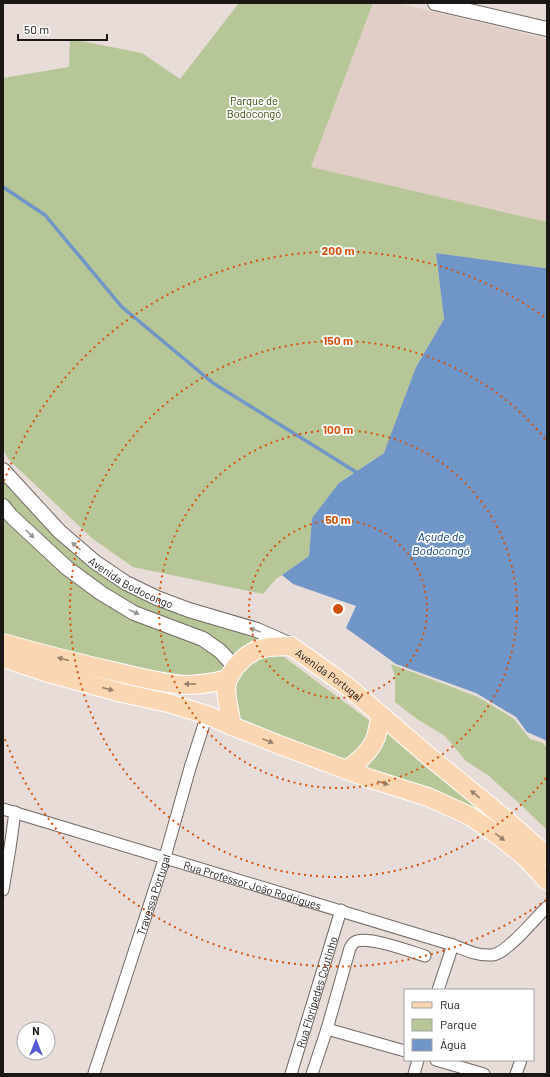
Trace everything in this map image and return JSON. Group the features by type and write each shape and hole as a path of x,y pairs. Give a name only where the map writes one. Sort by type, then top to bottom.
{"main road":[{"name":"Avenida Portugal","path":"3,643 89,666 154,681 183,685 210,684 232,673 245,657 256,650 269,647 291,646 347,686 502,816 547,856"},
{"path":"3,658 45,672 168,703 208,715 277,744 346,770 428,797 470,816 500,837 526,858 547,881"},
{"path":"232,673 226,686 232,726"},
{"path":"346,770 356,764 376,738 381,715"}],"street":[{"path":"436,3 547,29"},
{"name":"Avenida Bodocongo","path":"3,470 59,531 95,562 126,583 157,598 189,610 257,630 291,646"},
{"name":"Avenida Bodocongo","path":"3,506 11,516 66,568 101,593 134,613 203,639 220,651 232,673"},
{"name":"Travessa Portugal","path":"94,1073 165,857 190,768 208,715"},
{"name":"Rua Professor João Rodrigues","path":"3,809 341,910 484,955 493,955 503,951 547,907"},
{"path":"3,890 14,812"},
{"name":"Rua Florípedes Coutinho","path":"291,1074 341,910"},
{"path":"312,1074 327,1029 350,948 353,943 367,940 425,956"},
{"path":"438,989 453,944"},
{"path":"327,1029 404,1051"},
{"path":"414,1074 418,1061"},
{"path":"439,1061 484,1074"},
{"path":"516,1074 521,1061"}],"shaded area":[{"path":"373,3 397,3 547,39 547,222 311,167"}],"green space":[{"name":"Parque de Bodocongó","path":"239,3 373,3 311,167 547,222 547,268 436,253 444,319 416,367 395,428 384,453 339,483 312,518 309,556 276,579 263,594 133,567 93,539 9,460 3,449 3,78 69,67 70,39 142,53 180,79"},
{"path":"3,476 90,565 253,634 262,641 233,658 139,610 82,574 25,524 3,498"},
{"path":"3,512 70,576 201,641 229,667 213,679 180,679 3,638"},
{"path":"260,654 280,654 371,722 366,737 354,758 340,761 238,720 232,694 235,679"},
{"path":"391,664 478,697 514,719 530,739 543,743 547,748 547,830 489,776 466,761 445,736 417,719 395,702 395,677"},
{"path":"382,722 547,862 547,872 528,853 356,767"}],"water":[{"name":"Açude de Bodocongó","path":"436,253 547,268 547,742 527,732 516,717 476,693 396,664 346,628 356,606 293,584 282,575 309,556 312,518 339,483 384,453 416,367 444,319"}],"waterway":[{"path":"3,187 45,215 122,307 213,383 356,472 360,473"}]}
